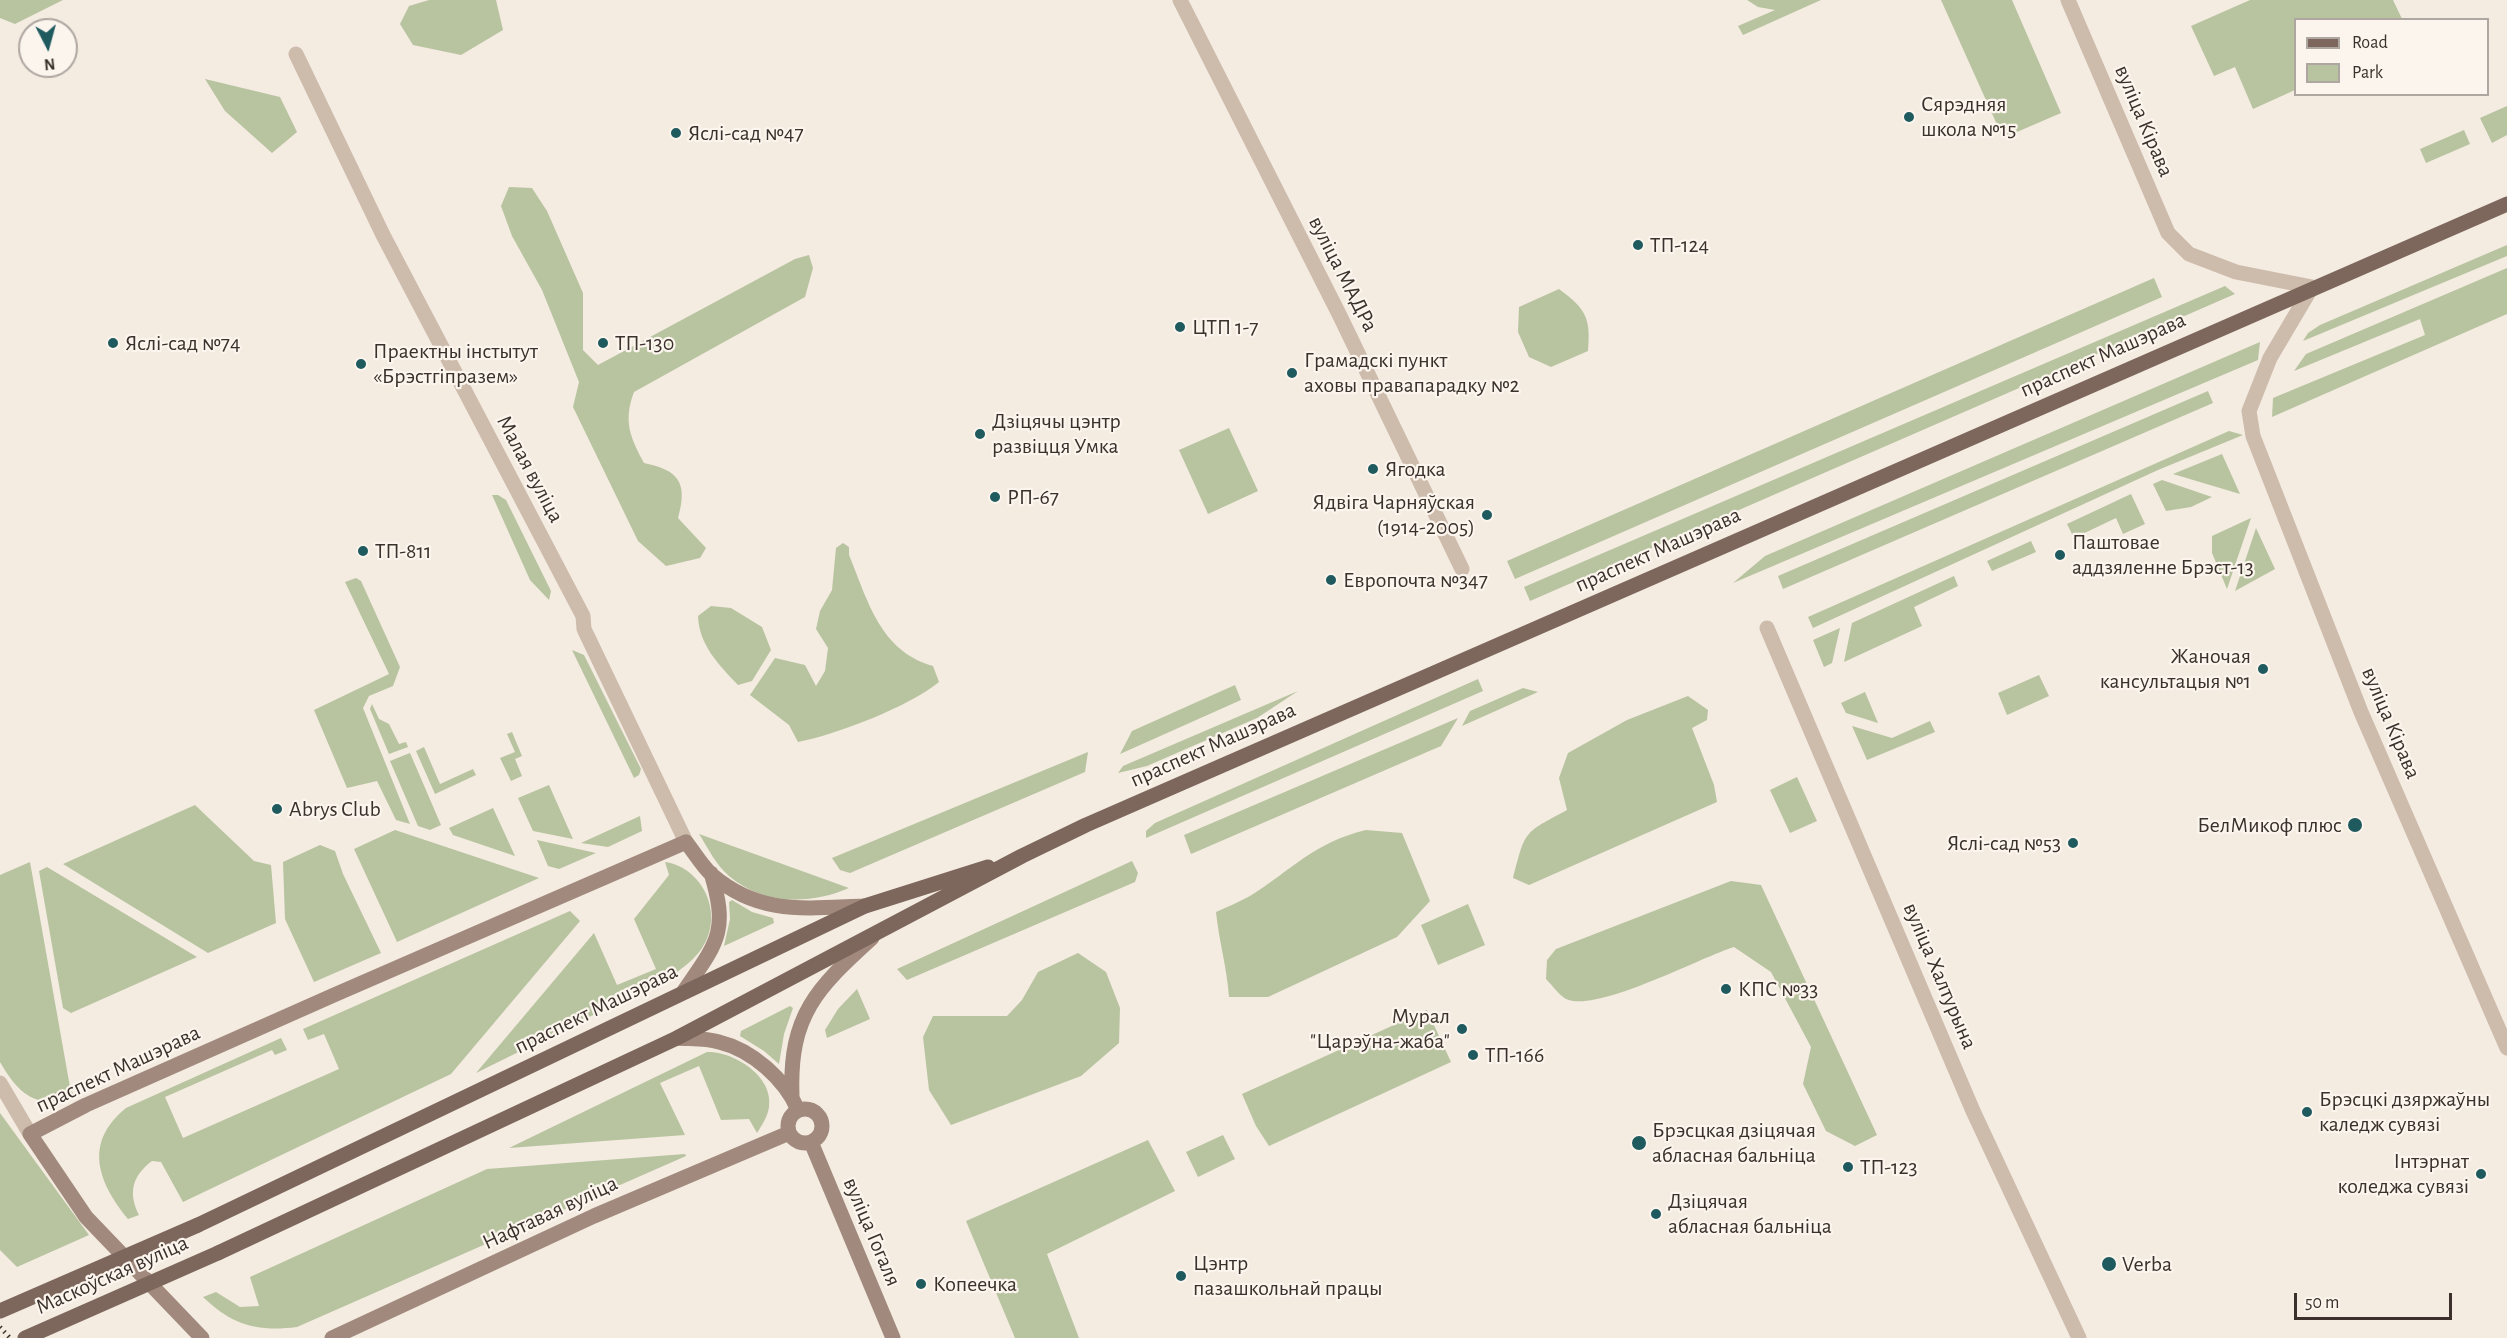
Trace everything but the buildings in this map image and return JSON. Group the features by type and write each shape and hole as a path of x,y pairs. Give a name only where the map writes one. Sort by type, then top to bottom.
{"main road":[{"name":"праспект Машэрава","path":"218,1252 677,1038 1022,855 1096,820 2312,287 2507,204"},
{"name":"праспект Машэрава","path":"198,1225 865,906 1022,855"},
{"name":"Маскоўская вуліца","path":"0,1311 198,1225"},
{"name":"Маскоўская вуліца","path":"25,1338 218,1252"}],"street":[{"name":"вуліца МАДРа","path":"1180,0 1340,316 1462,569"},
{"name":"вуліца Кірава","path":"2068,0 2168,233 2189,254 2236,272 2312,287 2270,358 2249,411 2253,436 2361,712 2507,1048"},
{"name":"Малая вуліца","path":"296,54 383,235 583,616 584,629 686,842"},
{"name":"вуліца Халтурына","path":"1767,627 1972,1112 2079,1338"},
{"path":"686,842 711,873 738,893 781,908 865,906"},
{"name":"праспект Машэрава","path":"30,1134 86,1105 686,842"},
{"path":"684,992 716,944 720,924 720,903 711,873"},
{"path":"798,1110 792,1095 791,1069 795,1040 808,1008 828,978 875,935"},
{"path":"677,1038 720,1042 751,1056 792,1095"},
{"path":"0,1083 30,1134 86,1217 202,1338"},
{"path":"798,1110 811,1111 821,1122 819,1136 811,1142 798,1142 789,1133 790,1117 798,1110"},
{"name":"Нафтавая вуліца","path":"332,1338 605,1212 789,1133"},
{"name":"вуліца Гогаля","path":"811,1142 893,1338"}],"green space":[{"path":"0,0 63,0 27,18 18,18 18,22 15,24 0,18"},
{"path":"429,0 496,0 503,30 461,55 413,45 400,24 409,6"},
{"path":"1747,0 1821,0 1743,35 1738,26 1775,10 1758,7"},
{"path":"1941,0 2012,0 2061,113 2003,138"},
{"path":"2250,0 2393,0 2402,18 2294,18 2294,90 2253,109 2235,67 2214,76 2191,26"},
{"path":"205,79 280,97 297,132 272,153 225,111"},
{"path":"2507,106 2507,135 2492,143 2480,118"},
{"path":"2464,130 2470,144 2426,163 2420,149"},
{"path":"509,187 532,188 547,211 583,293 583,350 598,365 795,259 809,255 813,268 805,297 634,392 629,420 635,445 644,463 673,474 678,480 682,496 678,518 706,548 700,558 666,566 638,541 573,407 579,382 542,290 512,236 501,206"},
{"path":"2507,245 2507,256 2303,341 2308,333 2320,325"},
{"path":"2507,268 2507,314 2272,417 2273,398 2425,335 2420,319 2294,371 2306,354"},
{"path":"2154,278 2162,297 1515,579 1507,561"},
{"path":"2225,286 2235,294 1530,601 1524,587"},
{"path":"1559,289 1575,302 1585,315 1589,330 1588,351 1551,367 1529,357 1518,332 1519,307"},
{"path":"2260,342 2258,360 1733,583 1765,556"},
{"path":"2208,391 2213,403 1783,589 1778,576"},
{"path":"1229,428 1258,491 1208,514 1179,450"},
{"path":"2229,431 2243,435 2158,470 1813,628 1808,617"},
{"path":"2222,454 2240,494 2173,474"},
{"path":"2162,480 2212,497 2191,507 2166,511 2153,484"},
{"path":"2131,494 2145,524 2123,534 2116,518 2074,538 2067,524"},
{"path":"492,495 498,495 506,500 551,591 549,600 530,580"},
{"path":"2251,518 2227,589 2212,553 2212,536"},
{"path":"2256,528 2275,569 2235,591"},
{"path":"2031,541 2036,552 1992,571 1987,561"},
{"path":"843,543 849,547 849,555 878,622 900,649 915,659 933,666 939,682 891,710 833,733 798,742 789,725 750,695 775,658 805,665 816,686 825,671 828,648 816,629 820,611 832,590 836,548"},
{"path":"1954,576 1958,586 1914,607 1922,626 1844,662 1852,623"},
{"path":"356,578 361,581 400,667 393,686 369,696 363,708 410,824 396,820 377,781 347,788 314,710 389,674 345,582"},
{"path":"711,606 731,608 762,627 771,650 752,681 738,685 717,662 706,645 698,616"},
{"path":"1840,628 1832,663 1824,667 1813,640"},
{"path":"572,650 584,655 641,769 639,775 634,778"},
{"path":"2039,675 2049,696 2007,715 1998,693"},
{"path":"1478,679 1483,691 1146,838 1146,831 1155,823"},
{"path":"1235,685 1241,700 1120,754 1132,731"},
{"path":"1523,688 1538,692 1462,726 1470,711"},
{"path":"1298,691 1257,718 1147,766 1118,773 1123,766"},
{"path":"1865,692 1878,723 1846,713 1841,703"},
{"path":"1688,696 1708,710 1707,720 1692,728 1714,785 1717,802 1529,885 1513,878 1524,841 1528,835 1534,829 1567,810 1559,778 1568,753 1627,720"},
{"path":"372,704 379,719 389,724 399,744 406,742 408,747 389,754 370,709"},
{"path":"1458,718 1441,746 1191,854 1184,835"},
{"path":"1930,721 1935,732 1867,760 1852,726 1892,738"},
{"path":"512,732 522,756 515,759 522,776 511,781 500,758 515,752 507,734"},
{"path":"424,747 440,784 473,769 476,775 435,794 416,751"},
{"path":"1088,752 1085,772 850,873 840,870 832,858"},
{"path":"410,753 441,825 430,830 418,826 390,761"},
{"path":"1797,777 1817,821 1790,833 1770,790"},
{"path":"549,785 573,839 533,831 518,798"},
{"path":"195,805 254,861 271,865 276,923 208,953 63,864"},
{"path":"493,808 515,856 453,835 449,828"},
{"path":"640,816 642,831 608,847 581,843"},
{"path":"395,830 539,878 397,942 354,849"},
{"path":"1366,830 1402,833 1430,901 1397,937 1268,997 1229,997 1216,912 1250,896 1317,849 1348,835"},
{"path":"699,834 849,888 834,894 803,899 772,897 757,892 742,886 724,872"},
{"path":"537,840 596,853 559,869 548,866"},
{"path":"320,845 335,851 343,874 381,953 314,982 285,919 283,862"},
{"path":"1132,861 1138,873 1135,882 907,980 897,969"},
{"path":"30,862 70,1087 74,1096 61,1100 39,1100 30,1096 21,1090 0,1062 0,875"},
{"path":"665,862 677,865 698,880 709,903 710,928 706,941 694,958 666,979 476,1073 594,933 617,985 656,969 634,919 669,875"},
{"path":"47,867 197,957 71,1013 63,1008 39,871"},
{"path":"1731,881 1761,885 1877,1135 1855,1146 1826,1131 1803,1084 1811,1047 1771,972 1734,947 1624,992 1600,998 1581,1001 1566,999 1546,979 1547,960 1556,949"},
{"path":"732,900 752,912 773,918 774,923 724,946 730,919 729,902"},
{"path":"1468,904 1485,945 1438,965 1421,925"},
{"path":"570,911 580,921 451,1074 183,1202 161,1162 152,1161 136,1179 133,1192 139,1215 128,1219 109,1191 100,1163 100,1149 104,1135 113,1121 126,1108 281,1038 287,1050 275,1055 272,1050 165,1097 183,1138 339,1069 324,1034 308,1040 303,1029"},
{"path":"1078,953 1106,972 1120,1008 1119,1043 1081,1076 951,1125 929,1090 923,1037 933,1016 1007,1016 1022,1000 1038,972"},
{"path":"857,989 870,1019 827,1038 825,1030 838,1009"},
{"path":"790,1006 793,1008 784,1034 779,1064 764,1051 740,1036 741,1031"},
{"path":"1427,1010 1451,1062 1269,1146 1256,1126 1242,1094"},
{"path":"707,1052 728,1056 739,1061 750,1068 765,1085 769,1096 769,1107 757,1133 749,1119 721,1120 699,1066 660,1083 685,1135 509,1148"},
{"path":"0,1113 89,1235 17,1267 0,1250"},
{"path":"1223,1135 1235,1159 1198,1177 1186,1152"},
{"path":"1148,1140 1175,1191 1047,1254 1079,1338 1015,1338 966,1221"},
{"path":"685,1154 686,1156 297,1327 270,1328 246,1324 224,1314 203,1297 216,1292 240,1307 259,1306 250,1277 487,1169"}],"railway":[{"path":"0,1327 10,1338"}],"place":[{"name":"Сярэдняя школа №15","path":"1909,117"},
{"name":"Яслі-сад №47","path":"676,133"},
{"name":"ТП-124","path":"1638,245"},
{"name":"ЦТП 1-7","path":"1180,327"},
{"name":"Яслі-сад №74","path":"113,343"},
{"name":"ТП-130","path":"603,343"},
{"name":"Праектны інстытут «Брэстгіпразем»","path":"361,364"},
{"name":"Грамадскі пункт аховы правапарадку №2","path":"1292,373"},
{"name":"Дзіцячы цэнтр развіцця Умка","path":"980,434"},
{"name":"Ягодка","path":"1373,469"},
{"name":"РП-67","path":"995,497"},
{"name":"Ядвіга Чарняўская (1914-2005)","path":"1487,515"},
{"name":"ТП-811","path":"363,551"},
{"name":"Паштовае аддзяленне Брэст-13","path":"2060,555"},
{"name":"Европочта №347","path":"1331,580"},
{"name":"Жаночая кансультацыя №1","path":"2263,669"},
{"name":"Abrys Club","path":"277,809"},
{"name":"БелМикоф плюс","path":"2355,825"},
{"name":"Яслі-сад №53","path":"2073,843"},
{"name":"КПС №33","path":"1726,989"},
{"name":"Мурал \"Царэўна-жаба\"","path":"1462,1029"},
{"name":"ТП-166","path":"1473,1055"},
{"name":"Брэсцкі дзяржаўны каледж сувязі","path":"2307,1112"},
{"name":"Брэсцкая дзіцячая абласная бальніца","path":"1639,1143"},
{"name":"ТП-123","path":"1848,1167"},
{"name":"Інтэрнат коледжа сувязі","path":"2481,1174"},
{"name":"Дзіцячая абласная бальніца","path":"1656,1214"},
{"name":"Verba","path":"2109,1264"},
{"name":"Цэнтр пазашкольнай працы","path":"1181,1276"},
{"name":"Копеечка","path":"921,1284"}]}
